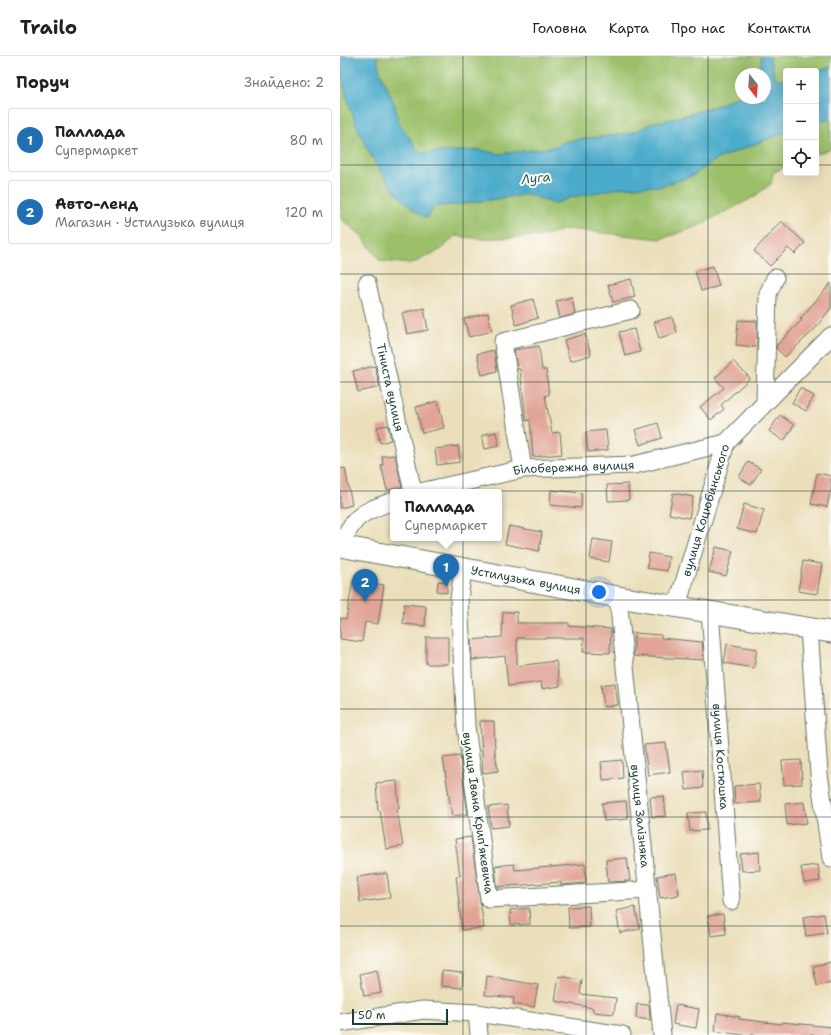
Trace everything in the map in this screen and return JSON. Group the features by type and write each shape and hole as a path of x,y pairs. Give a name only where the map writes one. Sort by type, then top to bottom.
{"main road":[{"name":"Устилузька вулиця","path":"340,545 618,597 831,632"}],"street":[{"path":"765,401 768,294 775,278"},
{"name":"Тіниста вулиця","path":"367,283 412,489"},
{"path":"523,469 503,342 631,310"},
{"name":"вулиця Коцюбинського","path":"677,606 726,443 765,401 831,336"},
{"name":"Білобережна вулиця","path":"433,489 523,469 634,465 726,443"},
{"path":"340,545 352,523 363,513 390,503"},
{"name":"вулиця Івана Крипʼякевича","path":"463,569 459,599 466,726 489,899 648,890"},
{"name":"вулиця Залізняка","path":"618,597 662,1035"},
{"name":"вулиця Костюшка","path":"710,612 731,902"},
{"path":"809,628 819,774 831,858"},
{"path":"340,1022 423,1010 477,1013 600,1033 622,1035"},
{"path":"477,1013 479,1035"}],"green space":[{"path":"377,56 761,56 761,67 735,68 735,97 719,105 669,120 655,122 632,133 566,141 554,147 500,154 480,150 420,153 399,123 394,103 379,69"},
{"path":"769,56 831,56 831,67 819,71 819,68 783,68 783,80 775,79"},
{"path":"340,72 435,206 456,205 528,194 554,204 572,197 625,187 662,186 692,176 717,159 783,133 783,168 773,173 771,184 752,198 696,227 661,239 567,229 541,236 483,239 455,236 442,249 411,264 380,261 361,235 340,218"},
{"path":"831,119 831,149 819,153 819,140 819,121"}],"water":[{"name":"Луга","path":"340,56 377,56 379,69 394,103 399,123 420,153 480,150 500,154 554,147 566,141 632,133 655,122 669,120 719,105 735,97 735,104 771,104 771,68 758,68 761,67 761,56 769,56 775,79 783,80 783,133 717,159 692,176 662,186 625,187 572,197 554,204 528,194 456,205 435,206 427,218 410,207 394,191 380,170 356,123 347,99 342,76"},
{"path":"831,67 831,119 819,121 819,104 819,71"}],"building":[{"path":"781,221 805,243 795,254 788,248 770,266 754,251"},
{"path":"713,266 719,286 701,291 695,271"},
{"path":"631,279 635,297 613,302 608,285"},
{"path":"831,283 831,308 814,330 785,357 776,348 777,345 802,320 800,319"},
{"path":"572,297 575,314 560,318 556,301"},
{"path":"533,299 538,318 516,325 511,305"},
{"path":"424,308 428,330 407,334 402,313"},
{"path":"488,313 492,331 469,337 464,319"},
{"path":"672,317 677,333 659,338 654,322"},
{"path":"738,320 757,321 757,347 736,345"},
{"path":"634,329 640,352 625,356 619,332"},
{"path":"585,334 591,355 570,361 564,340"},
{"path":"539,346 542,370 546,370 549,395 545,395 552,433 560,432 562,454 533,457 530,420 526,421 520,369 517,369 514,350"},
{"path":"494,350 497,371 482,375 477,354"},
{"path":"733,361 750,378 721,405 724,409 711,420 700,407 724,388 715,378"},
{"path":"375,366 380,387 358,392 353,371"},
{"path":"800,388 814,396 806,411 792,403"},
{"path":"438,401 444,428 422,433 416,407"},
{"path":"780,415 794,425 784,441 769,431"},
{"path":"658,423 662,438 640,445 635,430"},
{"path":"388,425 391,440 380,443 377,427"},
{"path":"606,430 608,450 588,452 586,432"},
{"path":"496,432 499,446 485,449 482,435"},
{"path":"458,446 460,462 437,465 435,449"},
{"path":"395,455 402,487 387,490 381,465 383,465 382,456"},
{"path":"748,462 761,469 751,485 739,477"},
{"path":"345,468 352,505 340,508 340,469"},
{"path":"817,473 831,476 831,488 827,507 811,504"},
{"path":"628,484 629,500 608,501 607,485"},
{"path":"551,490 582,493 581,508 550,505"},
{"path":"673,493 693,497 689,518 669,514"},
{"path":"744,504 764,510 757,534 737,529"},
{"path":"509,526 542,532 539,551 505,544"},
{"path":"593,539 612,542 609,562 590,559"},
{"path":"716,547 733,551 726,576 709,572"},
{"path":"649,553 669,557 667,571 647,568"},
{"path":"803,561 822,564 817,594 798,591"},
{"path":"353,580 384,585 378,624 365,622 362,642 340,639 340,618 346,619"},
{"path":"438,581 447,582 447,593 437,591"},
{"path":"404,604 426,606 425,626 403,624"},
{"path":"503,612 517,612 517,623 569,623 569,626 611,629 610,653 583,652 584,638 517,638 517,666 556,661 560,686 542,689 541,682 508,686 505,656 472,660 471,640 502,637"},
{"path":"634,633 661,635 661,638 702,642 704,660 634,656"},
{"path":"426,637 448,637 448,664 426,664"},
{"path":"727,644 757,649 754,668 724,663"},
{"path":"615,683 618,705 604,707 601,685"},
{"path":"480,721 494,721 495,752 498,771 483,773"},
{"path":"666,743 670,772 648,775 644,745"},
{"path":"460,756 468,814 452,816 443,758"},
{"path":"622,760 623,778 603,780 601,762"},
{"path":"801,760 802,784 784,785 782,761"},
{"path":"702,770 703,788 686,790 684,772"},
{"path":"397,781 399,809 397,809 403,846 386,849 380,810 378,811 376,783"},
{"path":"759,784 761,802 735,804 734,786"},
{"path":"664,796 666,816 652,817 650,797"},
{"path":"626,801 628,819 604,821 602,803"},
{"path":"804,802 807,823 787,825 785,804"},
{"path":"507,805 509,826 491,828 488,807"},
{"path":"706,812 707,830 690,831 688,813"},
{"path":"471,837 484,928 462,930 456,876 460,876 455,839"},
{"path":"759,852 760,870 742,871 740,854"},
{"path":"627,858 630,881 608,882 606,860"},
{"path":"514,864 515,870 585,864 586,883 561,885 561,882 497,887 495,866"},
{"path":"818,865 820,881 804,883 801,867"},
{"path":"387,873 390,898 360,902 357,877"},
{"path":"676,873 679,895 660,898 657,876"},
{"path":"589,906 590,927 569,928 568,907"},
{"path":"635,907 640,929 620,933 616,911"},
{"path":"529,908 530,924 511,925 510,910"},
{"path":"723,914 726,934 711,936 708,916"},
{"path":"824,914 827,933 806,936 803,917"},
{"path":"831,962 831,983 817,986 813,966"},
{"path":"377,970 381,993 364,996 360,974"},
{"path":"442,971 463,973 462,988 441,986"},
{"path":"487,976 538,985 534,1007 513,1004 514,998 485,995"},
{"path":"559,976 582,980 580,994 616,998 614,1014 593,1012 593,1008 555,1001"},
{"path":"637,1004 649,1005 650,1020 636,1018"},
{"path":"676,1005 699,1009 696,1028 673,1024"},
{"path":"717,1013 740,1017 739,1019 782,1024 782,1022 831,1027 831,1035 743,1035 715,1031"}],"place":[{"name":"Паллада","path":"446,587"},
{"name":"Авто-ленд","path":"365,602"}]}
